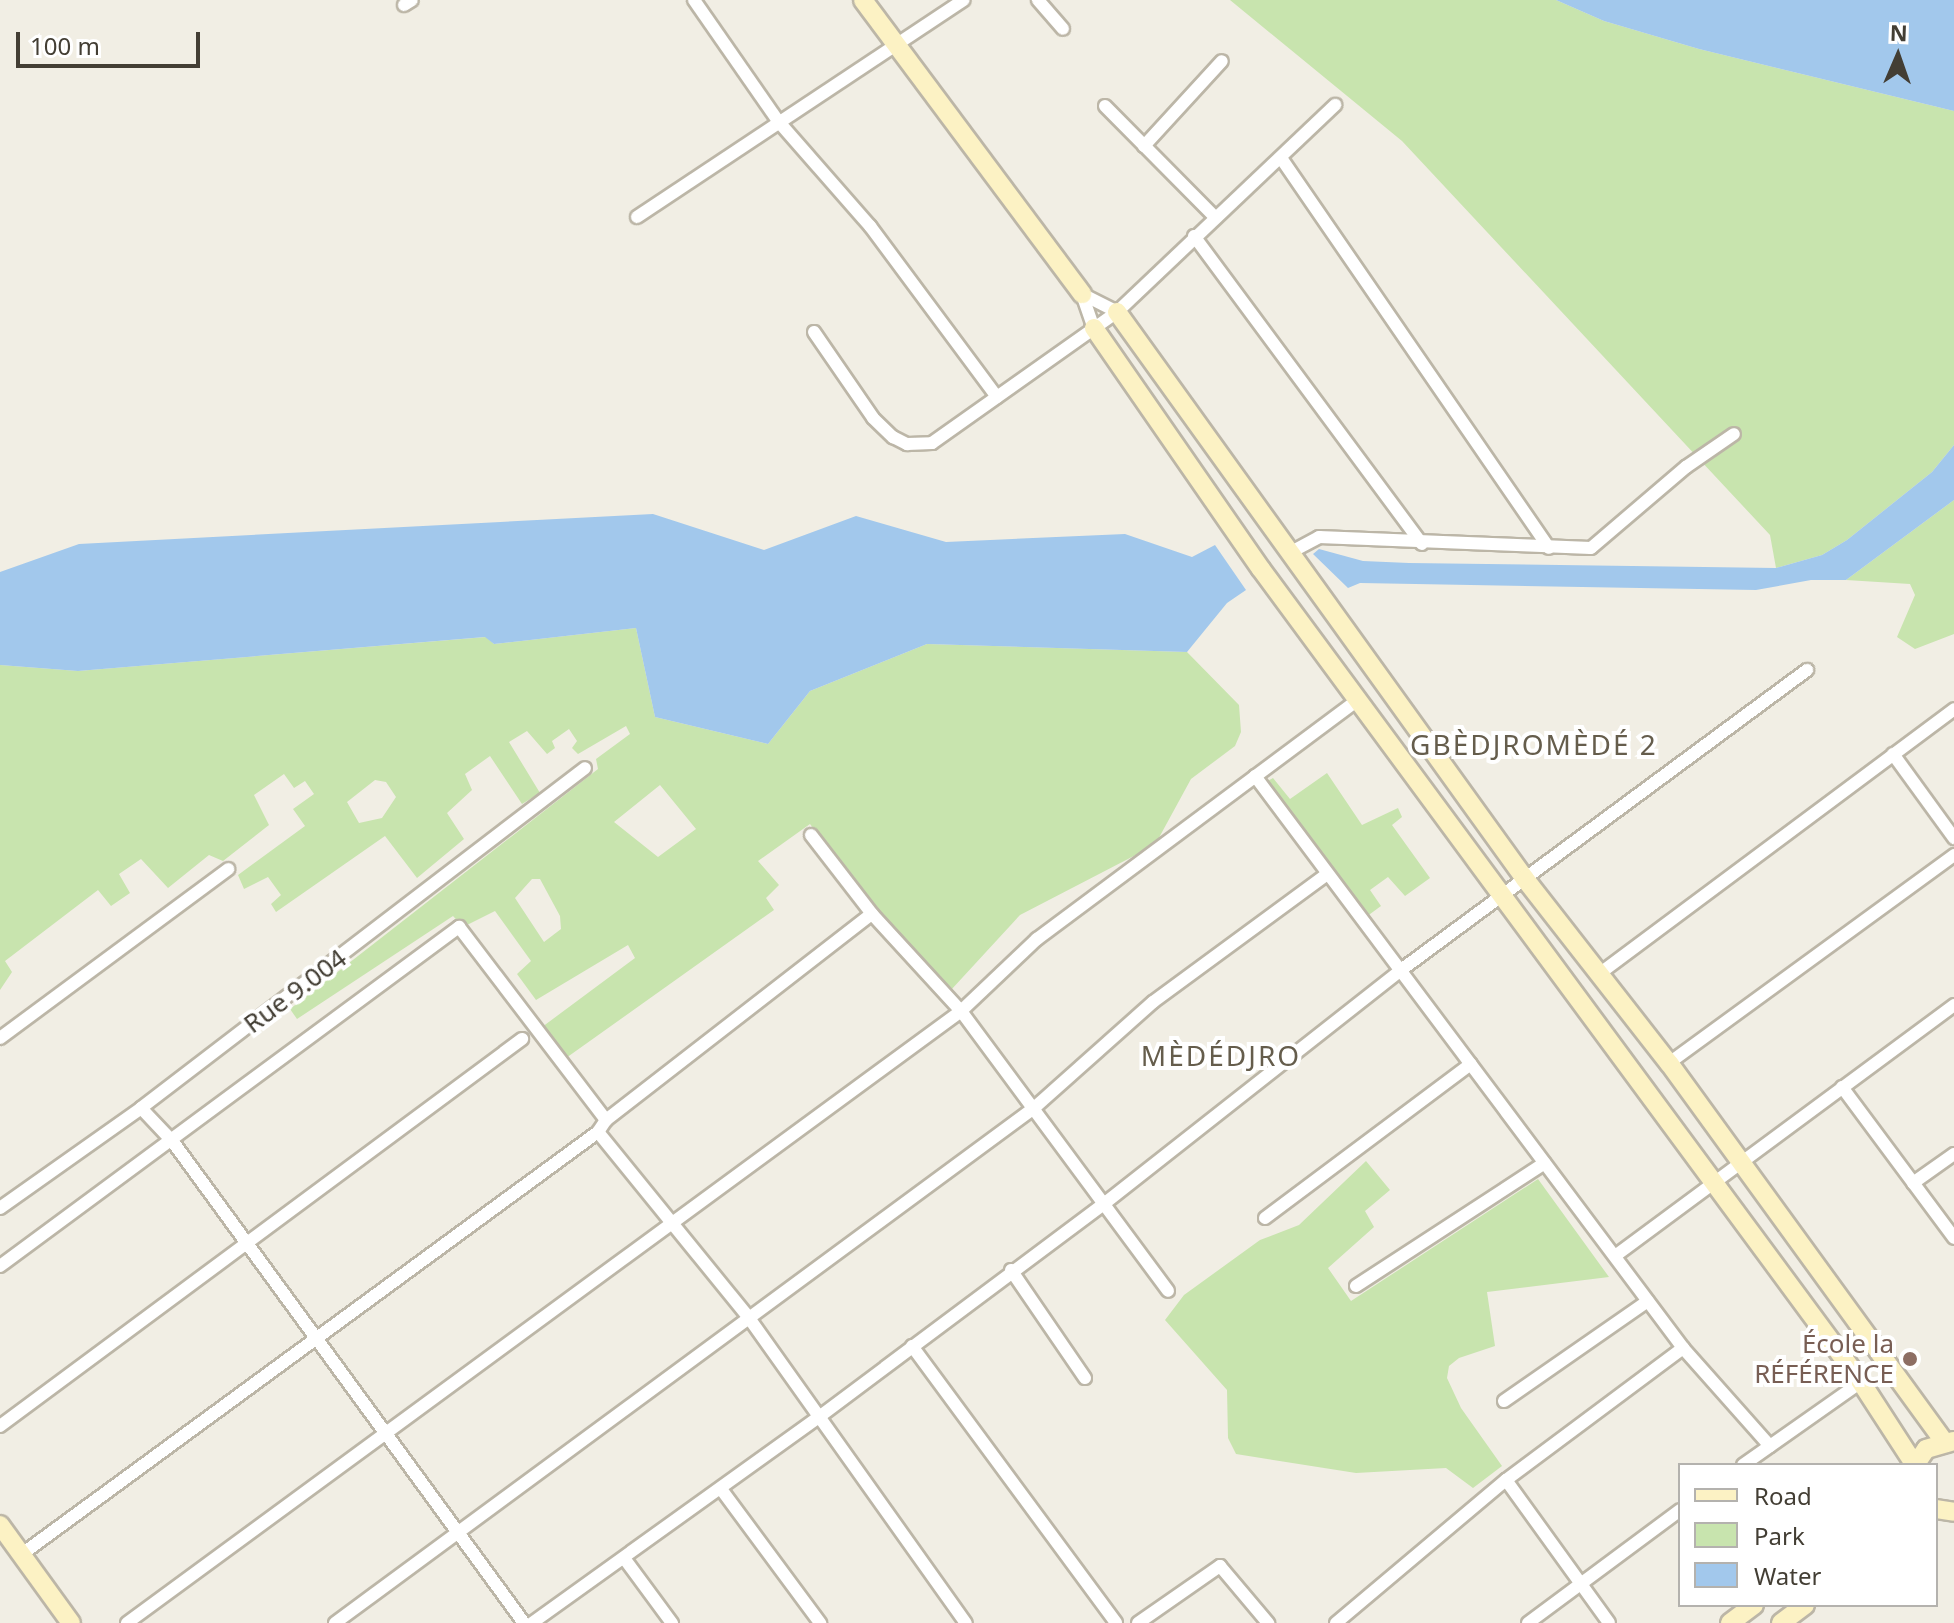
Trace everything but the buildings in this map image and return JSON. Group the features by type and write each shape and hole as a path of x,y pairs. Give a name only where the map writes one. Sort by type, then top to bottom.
{"street":[{"path":"694,0 778,121 870,226 997,397"},
{"path":"863,0 1082,294 1094,328 1358,700 1861,1382 1914,1463"},
{"path":"637,217 963,0"},
{"path":"1038,0 1063,29"},
{"path":"1144,146 1222,61"},
{"path":"814,332 873,418 907,444 932,443 1117,312 1335,105"},
{"path":"1105,106 1215,217"},
{"path":"1281,158 1549,548"},
{"path":"1194,236 1422,544"},
{"path":"1082,294 1117,312 1293,551 1525,879 1669,1063 1739,1163 1949,1441 1926,1449 1916,1463"},
{"path":"1293,551 1319,537 1422,544 1591,548 1686,467 1734,434"},
{"path":"532,1623 819,1417 1011,1270 1105,1203 1401,970 1807,670"},
{"path":"127,1623 674,1226 961,1011 1037,939 1358,700"},
{"path":"1599,974 1954,709"},
{"path":"1893,754 1954,838"},
{"name":"Rue 9.004","path":"0,1208 141,1108 585,768"},
{"path":"1255,776 1683,1348 1770,1446"},
{"path":"811,835 872,914 961,1011 1168,1291"},
{"path":"1669,1063 1954,855"},
{"path":"0,1038 228,869"},
{"path":"335,1623 1034,1108 1153,1002 1327,874"},
{"path":"22,1554 598,1132 606,1120 872,914"},
{"name":"Rue 9.004","path":"0,1266 173,1142 459,927 606,1120"},
{"path":"1615,1256 1954,1005"},
{"path":"0,1426 522,1039"},
{"path":"1265,1218 1471,1064"},
{"path":"1842,1087 1954,1238"},
{"path":"141,1108 173,1142 244,1245 524,1623"},
{"path":"598,1132 749,1318 966,1623"},
{"path":"1913,1183 1954,1154"},
{"path":"1356,1286 1545,1163"},
{"path":"1011,1270 1085,1378"},
{"path":"1504,1401 1648,1301"},
{"path":"912,1346 1116,1623"},
{"path":"1336,1623 1506,1480 1683,1348"},
{"path":"1746,1463 1861,1382"},
{"path":"1506,1480 1609,1623"},
{"path":"721,1489 820,1623"},
{"path":"1528,1623 1678,1511"},
{"path":"0,1525 71,1623"},
{"path":"624,1558 672,1623"},
{"path":"1138,1623 1220,1566 1268,1623"},
{"path":"1730,1623 1751,1607"},
{"path":"1781,1623 1802,1607"}],"green space":[{"path":"1230,0 1556,0 1604,21 1699,49 1954,111 1954,445 1932,472 1847,540 1822,555 1776,568 1770,535 1402,141"},
{"path":"1954,500 1954,634 1915,649 1897,637 1915,595 1910,584 1846,580"},
{"path":"636,628 655,717 768,744 810,691 927,644 1187,652 1239,705 1241,732 1235,746 1191,779 1155,845 1020,915 951,990 876,909 810,824 758,861 779,885 766,898 774,910 559,1063 534,1033 635,958 628,945 536,1000 517,974 531,961 495,911 463,927 453,916 297,1019 290,1009 598,769 596,759 630,734 626,726 578,754 572,748 577,741 569,729 552,741 555,748 547,754 527,731 509,742 540,793 522,804 490,756 465,774 472,790 447,813 464,839 417,878 385,836 276,912 271,904 281,895 268,877 244,889 238,875 305,826 293,809 314,794 305,781 294,788 284,774 254,795 269,825 223,861 209,855 168,888 141,859 119,874 130,893 111,906 98,890 5,961 12,972 0,990 0,665 78,671 486,637 494,644","holes":["375,780 386,782 396,797 382,818 359,823 347,802","660,785 696,829 658,857 614,822","532,879 540,879 560,916 561,929 544,942 515,898"]},
{"path":"1327,773 1362,825 1398,808 1402,817 1392,825 1430,878 1405,896 1388,877 1370,890 1381,906 1366,917 1266,782 1273,778 1290,799"},
{"path":"1366,1161 1390,1190 1365,1211 1374,1227 1328,1268 1351,1301 1538,1179 1609,1277 1487,1292 1495,1346 1459,1358 1449,1366 1447,1378 1461,1408 1502,1466 1473,1488 1446,1468 1356,1473 1236,1454 1228,1438 1227,1390 1165,1320 1184,1295 1260,1240 1299,1225"}],"water":[{"path":"1556,0 1954,0 1954,111 1699,49 1604,21"},
{"path":"1954,445 1954,500 1846,580 1811,580 1756,590 1360,583 1348,588 1313,554 1319,549 1363,561 1409,563 1776,568 1822,555 1847,540 1932,472"},
{"path":"653,514 764,550 856,516 946,542 1125,534 1192,557 1215,545 1246,590 1227,603 1187,652 927,644 810,691 768,744 655,717 636,628 494,644 485,637 78,671 0,665 0,572 79,544"}],"place":[{"name":"École la RÉFÉRENCE","path":"1910,1359"}],"district":[{"name":"GBÈDJROMÈDÉ 2","path":"1534,744"},
{"name":"MÈDÉDJRO","path":"1221,1055"}]}
